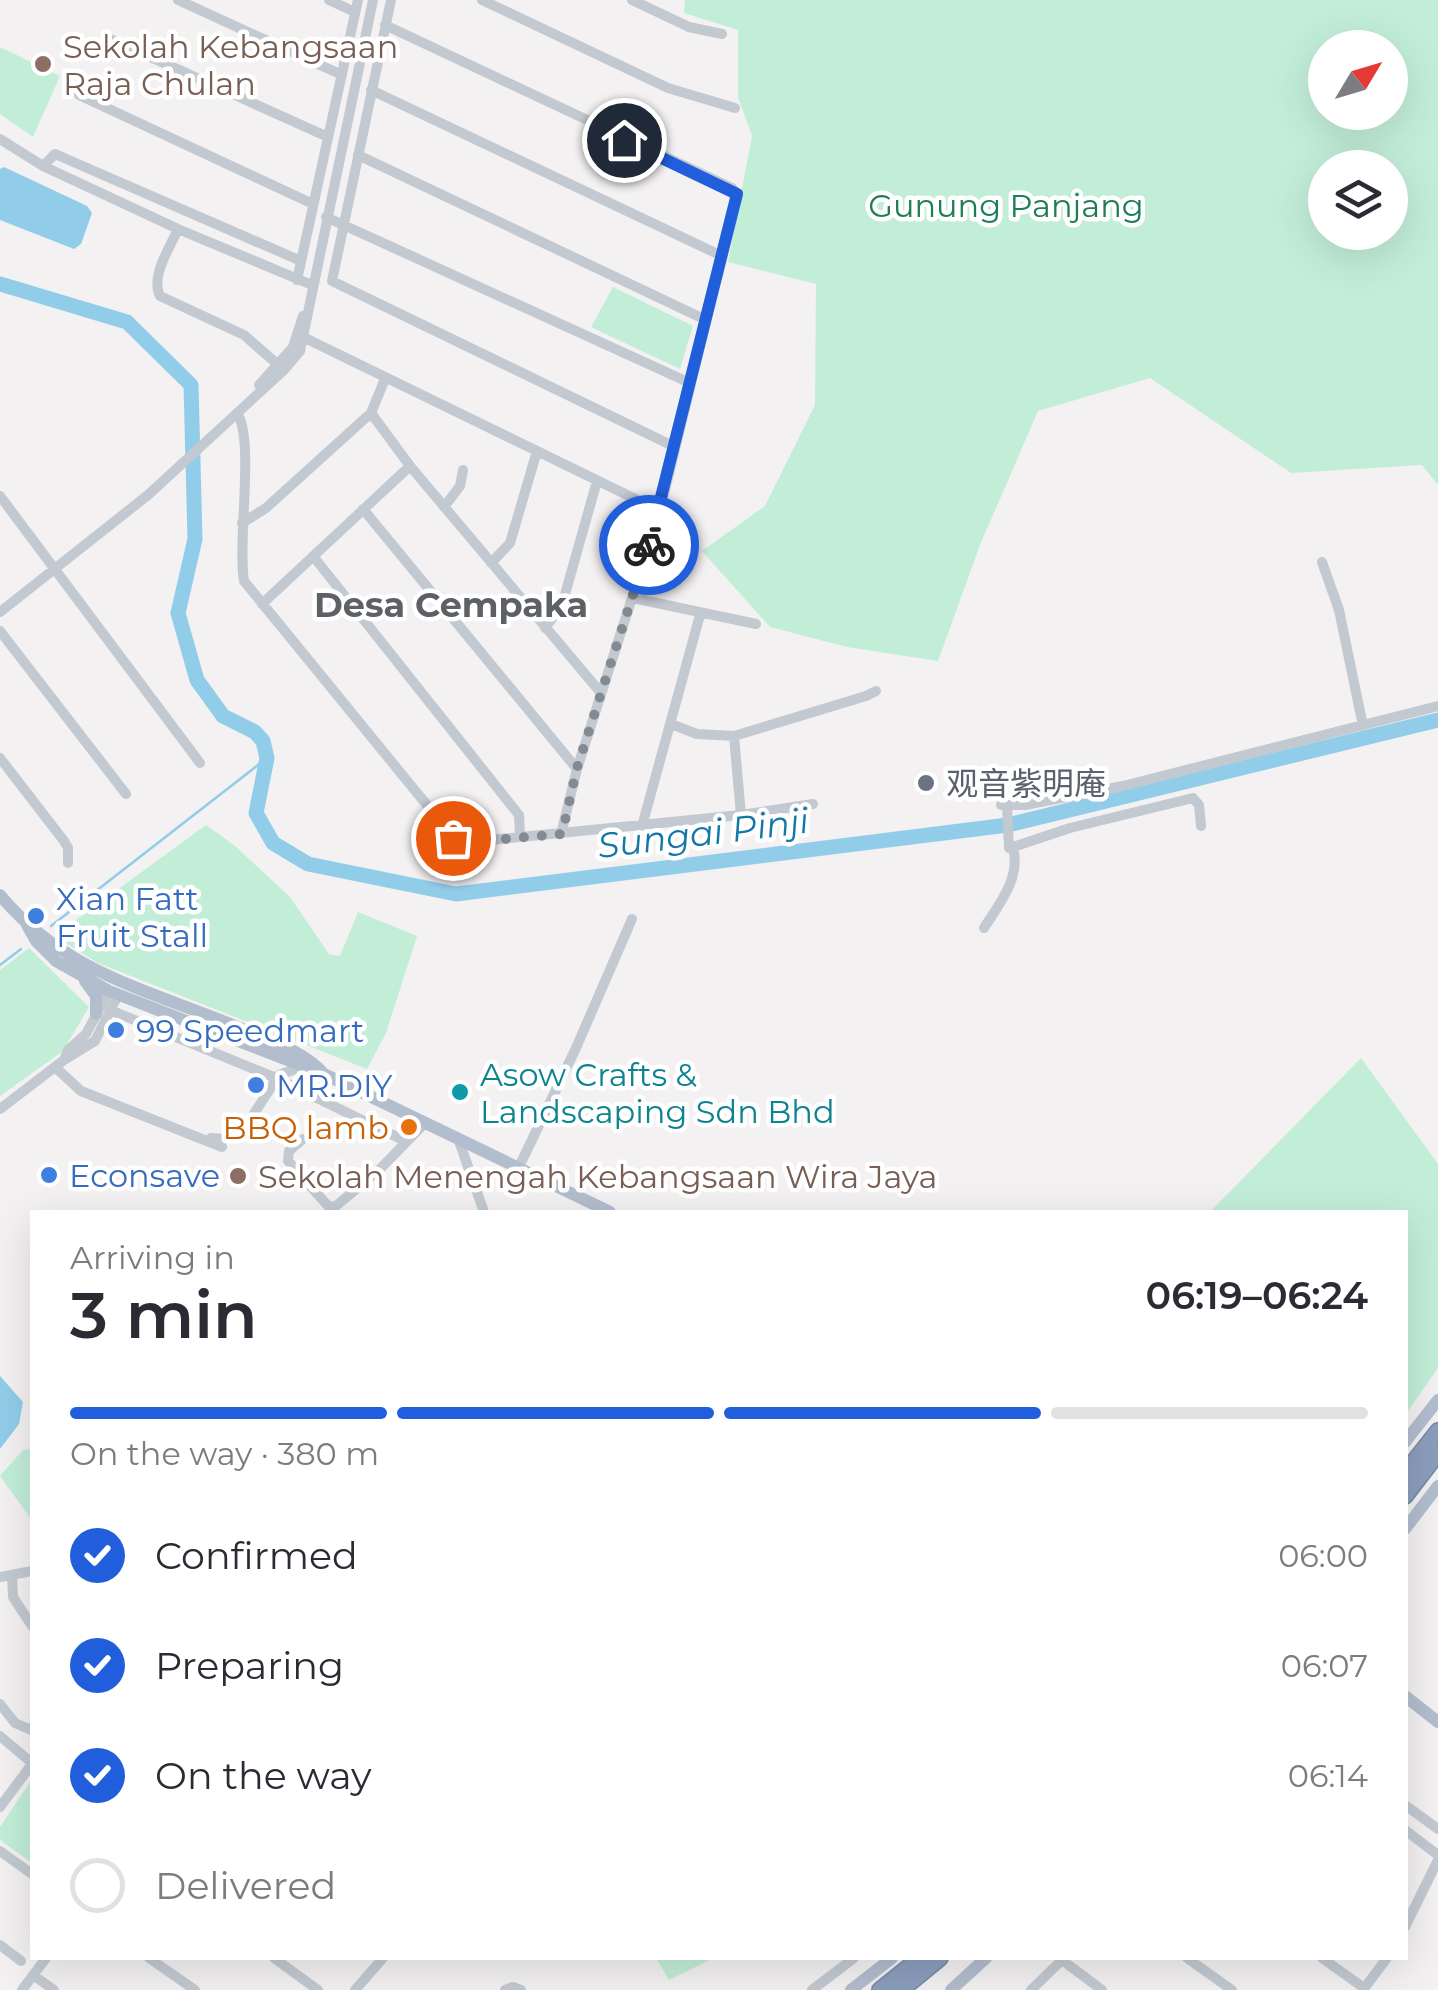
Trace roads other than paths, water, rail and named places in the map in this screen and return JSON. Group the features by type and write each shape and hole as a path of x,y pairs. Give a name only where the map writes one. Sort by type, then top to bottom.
{"highway":[{"path":"1408,1469 1438,1431"},
{"path":"1408,1492 1438,1453"},
{"path":"880,1990 918,1960"},
{"path":"901,1990 938,1960"}],"main road":[{"path":"0,895 44,951 76,973 326,1076 606,1210"},
{"path":"27,925 64,958 107,981 114,991 157,997"},
{"path":"53,946 96,971 313,1061 326,1076"},
{"path":"76,973 96,996 103,1012"},
{"path":"1408,1438 1438,1400"},
{"path":"1408,1525 1438,1486"},
{"path":"1408,1698 1438,1722"},
{"path":"851,1990 889,1960"},
{"path":"952,1990 984,1960"}],"street":[{"path":"178,0 342,74"},
{"path":"297,280 356,6 328,0"},
{"path":"0,612 213,437 304,338 373,0"},
{"path":"391,0 334,283 675,447"},
{"path":"482,0 668,88 735,108"},
{"path":"632,0 689,27 722,34"},
{"path":"385,25 737,194 660,511 577,768 562,834"},
{"path":"106,38 328,137"},
{"path":"371,90 722,256"},
{"path":"79,95 313,204"},
{"path":"0,139 43,166 297,280 311,290"},
{"path":"43,166 55,154 301,261"},
{"path":"358,155 706,320"},
{"path":"326,217 690,383"},
{"path":"178,229 155,284 160,296 244,335 282,365"},
{"path":"282,365 293,347 311,290"},
{"path":"300,324 304,338 660,511"},
{"path":"242,523 266,508 371,412 385,379"},
{"path":"371,412 410,466 601,693"},
{"path":"237,413 245,451 240,556 244,581 453,838 461,842 562,834 741,816 813,804"},
{"path":"491,563 510,543 537,451"},
{"path":"262,604 410,466"},
{"path":"444,507 460,486 463,470"},
{"path":"545,628 562,604 598,480"},
{"path":"0,496 200,763"},
{"path":"363,509 577,768"},
{"path":"313,556 519,815 520,836"},
{"path":"1322,562 1342,620 1364,726"},
{"path":"633,598 756,624"},
{"path":"642,826 700,615"},
{"path":"0,631 126,794"},
{"path":"671,724 697,734 734,736 876,690"},
{"path":"984,928 1016,868 1005,809 1124,786 1438,706"},
{"path":"734,736 741,816"},
{"path":"0,758 64,841 68,863"},
{"path":"1010,842 1193,798 1199,805 1201,826"},
{"path":"518,1170 632,919"},
{"path":"0,1109 59,1063 103,1012 114,991"},
{"path":"103,1012 277,1077 406,1141"},
{"path":"205,1138 225,1138 244,1129 277,1077 276,1066 259,1050"},
{"path":"59,1063 81,1091 222,1147"},
{"path":"277,1077 302,1068"},
{"path":"303,1140 289,1151 288,1162 326,1204 336,1206 378,1171 425,1123"},
{"path":"459,1141 483,1210"},
{"path":"6,1576 13,1597 30,1623"},
{"path":"0,1704 15,1723 30,1728"},
{"path":"2,1743 30,1762"},
{"path":"0,1807 30,1766"},
{"path":"1408,1807 1438,1829"},
{"path":"1408,1833 1438,1858 1408,1920"},
{"path":"0,1851 30,1873"},
{"path":"0,1945 21,1960"},
{"path":"22,1990 44,1960"},
{"path":"152,1960 195,1990"},
{"path":"277,1960 318,1990"},
{"path":"355,1990 381,1960"},
{"path":"812,1990 851,1960"},
{"path":"1031,1990 1062,1960"},
{"path":"1064,1960 1102,1990"},
{"path":"1190,1960 1232,1990"},
{"path":"1325,1960 1364,1989 1386,1960"},
{"path":"33,1975 54,1990"},
{"path":"504,1990 513,1986 522,1990"}],"water":[{"path":"4,167 87,206 92,213 81,244 74,249 0,220 0,169"},
{"path":"0,1376 23,1402 19,1424 0,1449"}],"waterway":[{"name":"Sungai Pinji","path":"0,284 127,322 191,385 195,539 178,613 197,680 223,716 255,732 263,741 267,758 256,813 273,843 308,864 456,894 1008,825 1438,720"},
{"path":"51,926 267,758"},
{"path":"0,965 21,949"}],"place":[{"name":"Sekolah Kebangsaan Raja Chulan","path":"43,64"},
{"name":"观音紫明庵","path":"926,783"},
{"name":"Xian Fatt Fruit Stall","path":"36,916"},
{"name":"99 Speedmart","path":"116,1030"},
{"name":"MR.DIY","path":"256,1085"},
{"name":"Asow Crafts & Landscaping Sdn Bhd","path":"460,1092"},
{"name":"BBQ lamb","path":"409,1127"},
{"name":"Econsave","path":"49,1175"},
{"name":"Sekolah Menengah Kebangsaan Wira Jaya","path":"238,1176"}],"district":[{"name":"Desa Cempaka","path":"451,604"}],"park label":[{"name":"Gunung Panjang","path":"1006,205"}]}
